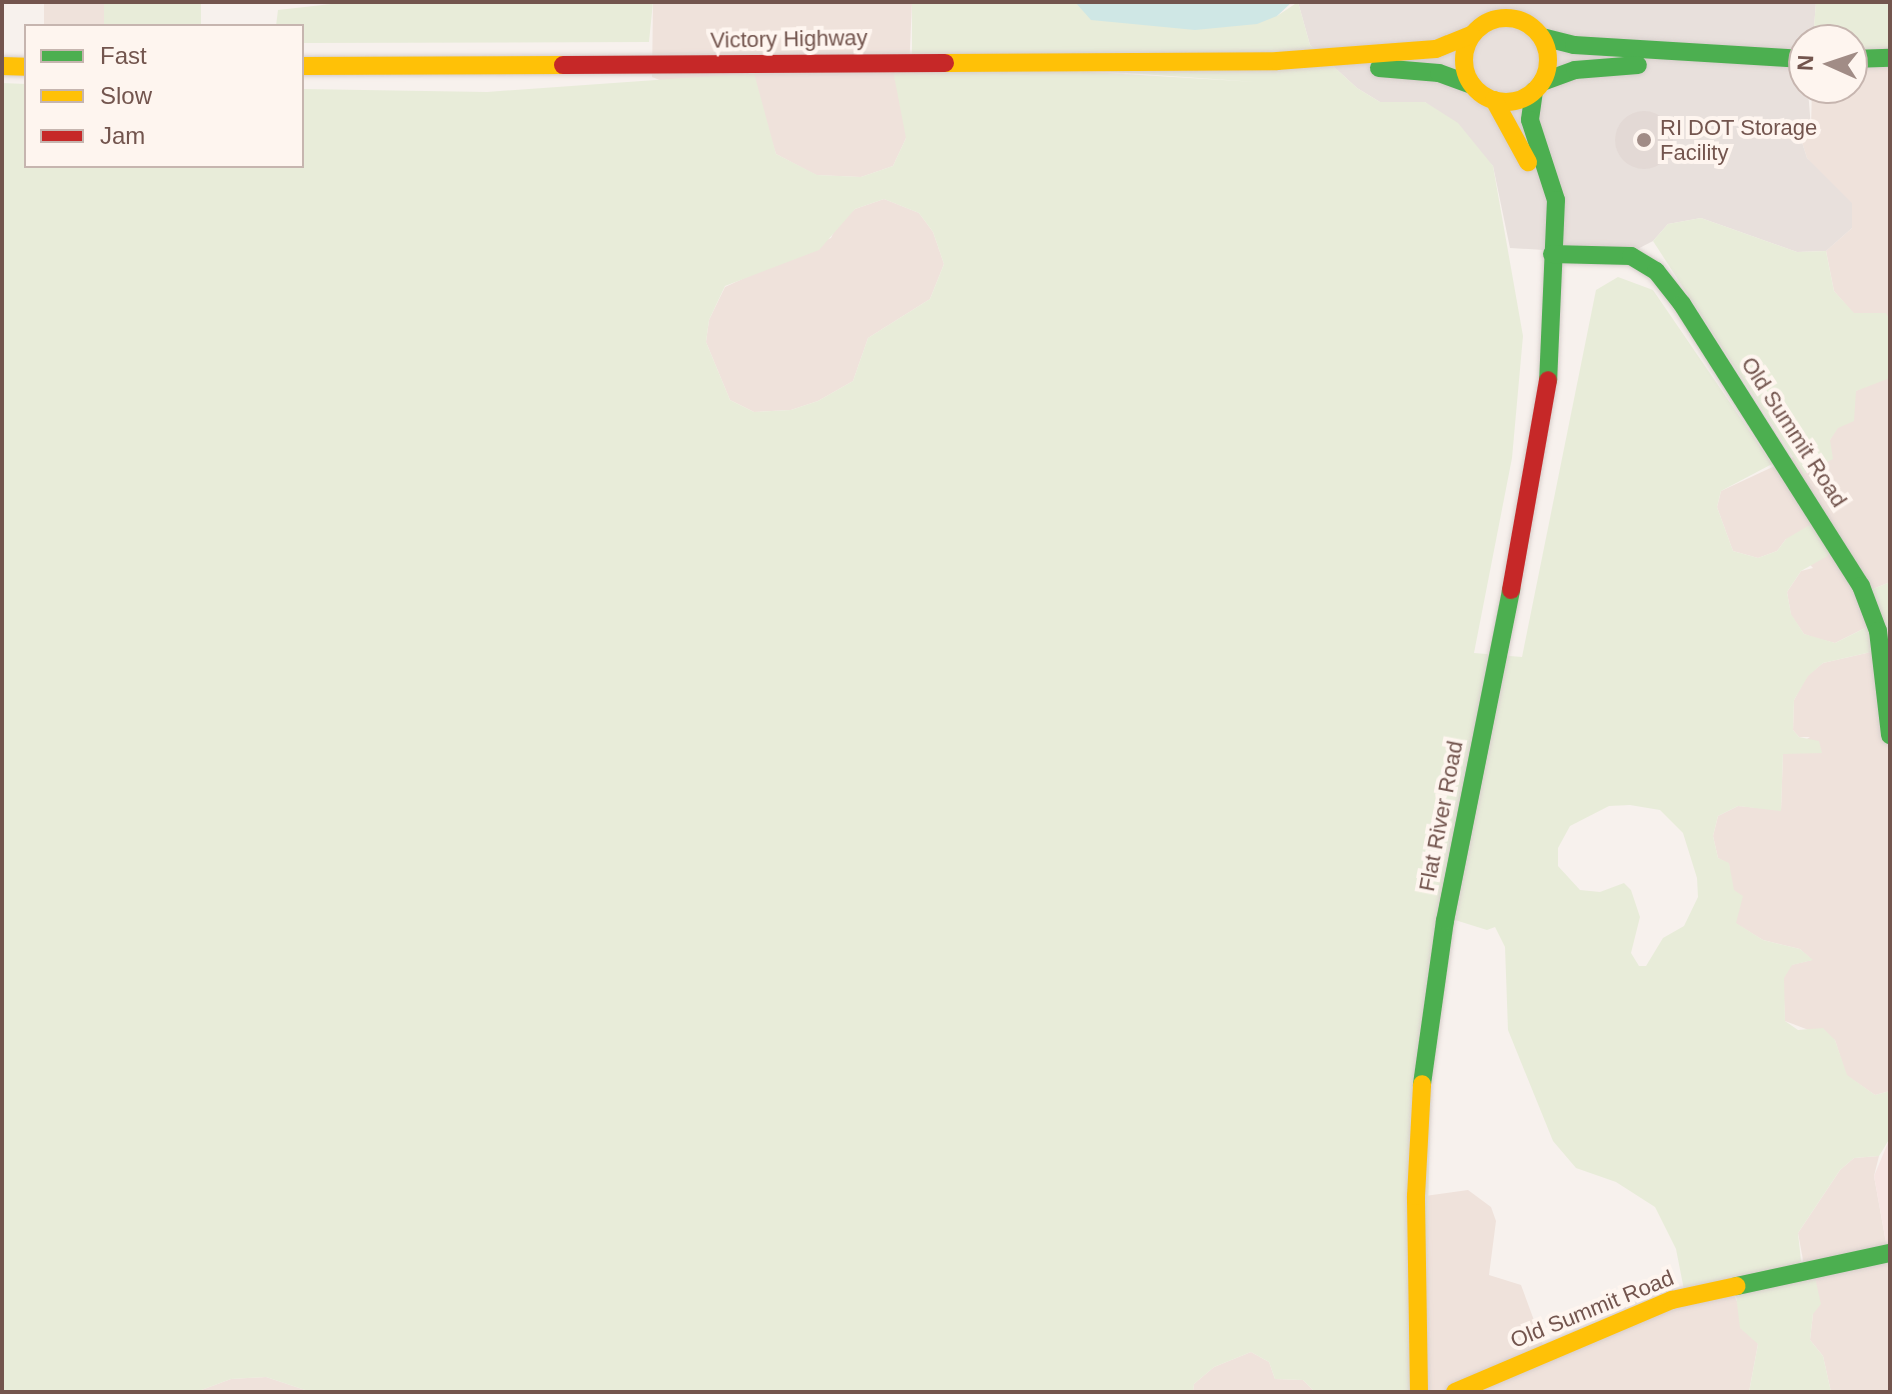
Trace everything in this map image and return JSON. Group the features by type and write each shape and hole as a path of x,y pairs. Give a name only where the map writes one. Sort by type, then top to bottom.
{"main road":[{"path":"1478,2 1474,32 1463,60 1472,85 1494,100 1522,99 1538,86 1575,70 1731,57"},
{"path":"1474,32 1509,10 1542,37 1574,45 1788,59"},
{"name":"Victory Highway","path":"304,66 1277,61 1436,49 1474,32"},
{"path":"1538,86 1548,67 1542,37"},
{"path":"1868,59 1890,58"},
{"name":"Victory Highway","path":"1277,61 1439,73 1472,85"},
{"path":"2,66 24,67"},
{"name":"Flat River Road","path":"1419,1392 1416,1196 1424,1054 1445,921 1542,435 1554,311 1552,254 1556,200 1530,120 1538,86"},
{"name":"Flat River Road","path":"1494,100 1530,165 1552,254"},
{"name":"Old Summit Road","path":"1552,254 1631,256 1656,271 1682,304 1861,586 1878,631 1890,735"},
{"name":"Old Summit Road","path":"1455,1392 1672,1300 1890,1253"}],"shaded area":[{"path":"44,2 104,2 104,24 44,24"},
{"path":"653,2 912,2 906,138 893,166 861,177 816,175 776,154 765,120 652,77"},
{"path":"1298,2 1816,2 1814,24 1788,24 1788,104 1809,104 1811,128 1800,136 1807,158 1852,203 1852,228 1826,251 1797,252 1701,218 1668,224 1653,241 1626,255 1510,248 1493,166 1425,102 1380,102 1357,88 1310,45"},
{"path":"1868,56 1890,56 1890,320 1885,313 1854,314 1834,291 1826,251 1852,228 1827,182 1807,158 1800,136 1811,128 1812,104 1868,104"},
{"path":"884,199 919,213 933,232 944,264 930,299 868,338 853,381 818,401 791,410 754,412 730,400 706,342 709,320 725,287 831,238 838,223 855,209"},
{"path":"1884,376 1890,378 1890,582 1866,592 1875,623 1835,643 1804,634 1791,615 1787,592 1801,571 1813,568 1786,539 1777,551 1758,558 1733,551 1717,507 1721,491 1830,440 1856,391"},
{"path":"1884,649 1890,686 1890,1091 1875,1095 1846,1075 1835,1040 1785,1021 1783,978 1791,965 1812,960 1800,949 1763,940 1735,923 1729,864 1718,858 1713,836 1718,816 1738,806 1781,810 1783,754 1810,737 1799,737 1793,730 1794,700 1807,676 1823,663"},
{"path":"1890,1138 1890,1265 1874,1176"},
{"path":"1879,1156 1874,1176 1890,1265 1890,1392 1831,1392 1823,1356 1810,1340 1813,1314 1798,1233 1840,1170 1854,1158"},
{"path":"1468,1190 1491,1207 1496,1221 1489,1275 1521,1285 1545,1350 1730,1287 1758,1344 1749,1392 1424,1392 1425,1196"},
{"path":"1251,1352 1269,1362 1275,1379 1303,1380 1315,1392 1193,1392 1194,1384 1214,1367"},
{"path":"266,1377 311,1392 196,1392 231,1379"}],"green space":[{"path":"104,2 201,2 201,24 104,24"},
{"path":"349,2 653,2 649,42 304,43 304,24 276,24 278,10"},
{"path":"912,2 1075,2 1277,16 1298,2 1310,45 1357,88 1380,102 1425,102 1458,123 1493,166 1523,336 1512,458 1474,653 1522,657 1596,290 1618,277 1653,290 1772,464 1721,491 1717,507 1733,551 1758,558 1777,551 1786,539 1818,520 1838,550 1801,571 1787,592 1791,614 1804,634 1835,643 1875,623 1866,592 1890,582 1890,686 1884,649 1823,663 1808,676 1794,700 1793,730 1799,737 1819,741 1822,753 1783,754 1781,811 1738,806 1718,816 1713,836 1718,858 1729,863 1734,890 1743,896 1736,923 1763,940 1800,949 1813,960 1792,965 1784,978 1785,1021 1798,1030 1823,1028 1835,1040 1847,1075 1875,1095 1890,1091 1890,1138 1879,1156 1854,1158 1840,1170 1798,1233 1802,1270 1814,1273 1821,1304 1813,1314 1810,1340 1823,1356 1831,1392 1749,1392 1758,1344 1740,1328 1735,1287 1685,1295 1676,1249 1655,1207 1616,1182 1576,1168 1553,1141 1508,1030 1505,947 1495,927 1487,930 1455,920 1432,1038 1424,1392 1315,1392 1303,1380 1275,1379 1269,1362 1251,1352 1214,1367 1194,1384 1193,1392 311,1392 266,1377 231,1379 196,1392 2,1392 2,83 24,84 24,168 304,168 304,89 487,92 754,73 776,154 817,175 861,177 893,166 906,138 891,60 1256,82 912,58","holes":["884,199 919,213 933,232 944,264 930,299 868,338 853,381 818,401 791,410 754,412 730,400 706,342 709,320 725,286 819,250 855,209","1630,805 1660,810 1683,833 1697,878 1698,897 1684,926 1663,938 1646,966 1639,966 1631,953 1640,917 1631,890 1624,883 1600,892 1580,890 1558,866 1558,848 1570,826 1609,806"]},
{"path":"1816,2 1890,2 1890,56 1868,56 1868,24 1814,24"},
{"path":"1701,218 1797,252 1826,251 1834,291 1854,313 1886,313 1890,320 1890,378 1856,391 1854,421 1838,428 1830,440 1833,459 1804,474 1653,241 1668,224"}],"water":[{"path":"1075,2 1292,2 1277,16 1257,24 1195,30 1091,20"}],"building":[{"name":"RI DOT Storage Facility","path":"1644,111 1665,119 1673,140 1665,161 1644,169 1623,161 1615,140 1623,119"}],"traffic: fast":[{"path":"1542,37 1574,45 1788,58"},
{"path":"1868,59 1890,58"},
{"path":"1542,82 1575,70 1638,65"},
{"path":"1379,68 1439,73 1472,85"},
{"path":"1534,91 1530,120 1556,200 1548,380"},
{"path":"1552,254 1631,256 1656,271 1682,304 1861,586 1878,631 1890,735"},
{"path":"1422,1084 1445,921 1511,590"},
{"path":"1737,1286 1890,1253"}],"traffic: slow":[{"path":"1506,18 1522,21 1536,30 1545,44 1548,60 1545,76 1536,90 1522,99 1506,102 1490,99 1476,90 1467,76 1464,60 1467,44 1476,30 1490,21 1506,18"},
{"path":"945,63 1277,61 1436,49 1471,35"},
{"path":"304,66 563,65"},
{"path":"2,66 24,67"},
{"path":"1494,100 1528,162"},
{"path":"1419,1392 1416,1196 1422,1084"},
{"path":"1455,1392 1672,1300 1737,1286"}],"traffic: jam":[{"path":"563,65 945,63"},
{"path":"1511,590 1548,380"}],"place":[{"name":"RI DOT Storage Facility","path":"1644,140"}]}
